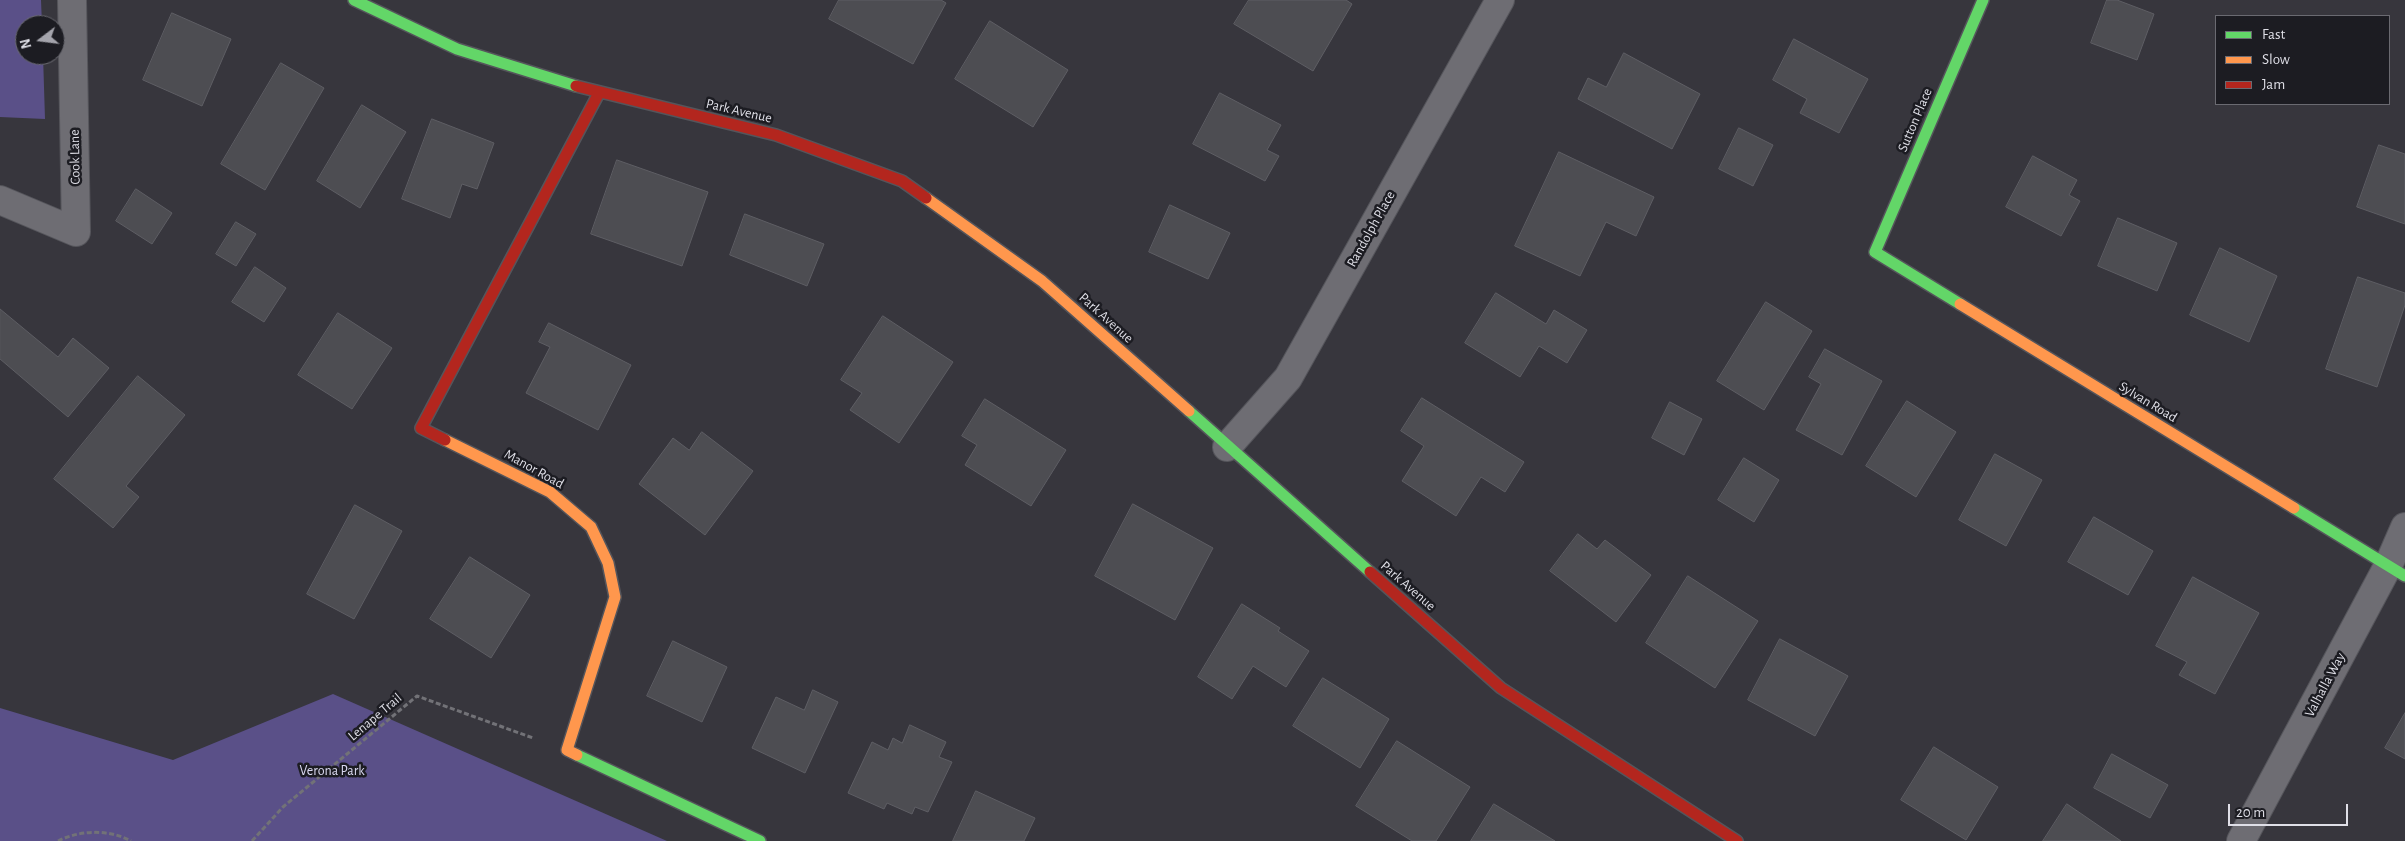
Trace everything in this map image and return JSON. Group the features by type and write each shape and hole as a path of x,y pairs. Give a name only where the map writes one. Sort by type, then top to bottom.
{"street":[{"name":"Cook Lane","path":"0,200 76,232 72,0"},
{"name":"Park Avenue","path":"354,0 457,49 599,93 776,135 902,181 1042,281 1501,688 1737,841"},
{"name":"Randolph Place","path":"1227,447 1288,378 1500,0"},
{"name":"Sutton Place","path":"1875,252 1983,0"},
{"name":"Manor Road","path":"567,750 615,597 608,563 592,527 550,492 421,428 599,93"},
{"name":"Sylvan Road","path":"1875,252 2396,571"},
{"name":"Valhalla Way","path":"2241,841 2396,571 2405,527"},
{"path":"567,750 760,841"}],"path":[{"name":"Lenape Trail","path":"252,841 283,807 417,696 567,750"},
{"path":"58,841 75,834 91,832 114,834 131,841"}],"green space":[{"path":"0,0 41,0 42,15 15,15 15,65 43,65 45,119 0,117"},
{"name":"Verona Park","path":"333,694 667,841 0,841 0,708 173,760"}],"building":[{"path":"839,0 941,0 946,3 913,64 829,19"},
{"path":"1249,0 1346,0 1352,4 1313,71 1234,24"},
{"path":"2107,0 2117,0 2154,14 2137,60 2091,43"},
{"path":"172,13 231,39 202,106 143,80"},
{"path":"990,21 1068,70 1033,127 955,79"},
{"path":"1794,39 1868,79 1839,133 1800,113 1807,99 1773,80"},
{"path":"1624,53 1700,94 1672,149 1578,99 1588,78 1606,87"},
{"path":"281,63 324,88 265,190 221,164"},
{"path":"1220,93 1281,125 1267,150 1279,156 1265,181 1193,144"},
{"path":"362,105 406,132 360,208 317,181"},
{"path":"432,119 494,143 477,189 462,184 450,218 402,199"},
{"path":"1739,128 1773,145 1753,186 1719,169"},
{"path":"2379,145 2405,154 2405,224 2357,207"},
{"path":"1559,152 1654,197 1636,236 1606,222 1580,276 1515,246"},
{"path":"2033,156 2077,180 2069,195 2080,201 2061,236 2006,207"},
{"path":"617,160 708,192 682,266 591,234"},
{"path":"136,189 172,213 152,244 116,221"},
{"path":"1170,205 1230,233 1208,279 1149,252"},
{"path":"745,214 824,244 807,286 730,255"},
{"path":"2118,218 2177,243 2157,291 2098,266"},
{"path":"236,222 256,234 236,266 216,254"},
{"path":"2220,248 2277,276 2249,342 2190,315"},
{"path":"255,267 286,288 264,322 232,302"},
{"path":"2358,277 2405,293 2405,305 2377,387 2326,369"},
{"path":"1496,293 1546,324 1554,310 1587,330 1567,363 1539,346 1520,377 1465,343"},
{"path":"1766,302 1812,331 1764,410 1717,381"},
{"path":"0,309 58,357 73,338 109,368 68,417 0,359"},
{"path":"338,313 392,348 352,409 298,375"},
{"path":"883,316 953,362 899,443 850,410 862,393 841,380"},
{"path":"549,323 631,365 598,430 526,393 550,347 539,342"},
{"path":"1825,349 1882,381 1842,455 1796,430 1821,384 1809,377"},
{"path":"138,376 185,415 126,486 139,497 113,528 54,479"},
{"path":"1422,398 1524,462 1505,492 1481,477 1456,516 1402,481 1424,446 1401,431"},
{"path":"985,399 1066,450 1031,506 965,465 977,445 962,436"},
{"path":"1907,401 1956,432 1916,497 1866,466"},
{"path":"1670,402 1702,419 1684,455 1652,438"},
{"path":"702,432 753,471 705,535 639,484 673,438 689,450"},
{"path":"1995,454 2042,480 2006,546 1959,520"},
{"path":"1744,458 1779,480 1754,522 1718,500"},
{"path":"1133,504 1213,548 1175,620 1095,576"},
{"path":"355,505 402,531 354,619 307,594"},
{"path":"2094,517 2153,551 2128,595 2068,562"},
{"path":"1578,534 1597,549 1605,540 1651,575 1616,622 1550,571"},
{"path":"470,557 530,595 491,658 430,619"},
{"path":"1688,576 1758,621 1715,688 1646,643"},
{"path":"2193,577 2259,613 2215,694 2179,675 2187,662 2156,646"},
{"path":"1242,604 1280,628 1278,631 1309,651 1286,687 1253,666 1232,699 1198,677"},
{"path":"1780,639 1848,676 1815,736 1748,700"},
{"path":"673,641 727,667 702,722 647,696"},
{"path":"1323,678 1389,719 1360,768 1293,726"},
{"path":"813,690 838,702 805,773 752,748 776,697 804,710"},
{"path":"2405,713 2405,759 2385,748"},
{"path":"910,725 946,742 939,757 952,762 928,812 915,807 912,814 887,803 884,809 848,793 872,742 888,750 893,738 902,743"},
{"path":"1397,741 1470,787 1436,841 1412,841 1356,806"},
{"path":"1934,747 1998,787 1966,840 1901,800"},
{"path":"2112,754 2168,785 2150,818 2094,788"},
{"path":"976,791 1035,818 1024,841 953,841"},
{"path":"1494,804 1555,841 1471,841"},
{"path":"2067,804 2121,841 2043,841"}],"traffic: fast":[{"path":"354,0 457,49 576,86"},
{"path":"1960,304 1875,252 1983,0"},
{"path":"1189,411 1370,572"},
{"path":"2294,508 2405,576"},
{"path":"577,755 760,841"}],"traffic: slow":[{"path":"926,198 1042,281 1189,411"},
{"path":"1960,304 2294,508"},
{"path":"445,440 550,492 591,527 608,563 615,597 567,750 577,755"}],"traffic: jam":[{"path":"576,86 776,135 902,181 926,198"},
{"path":"445,440 421,428 599,93"},
{"path":"1370,572 1501,688 1737,841"}]}
